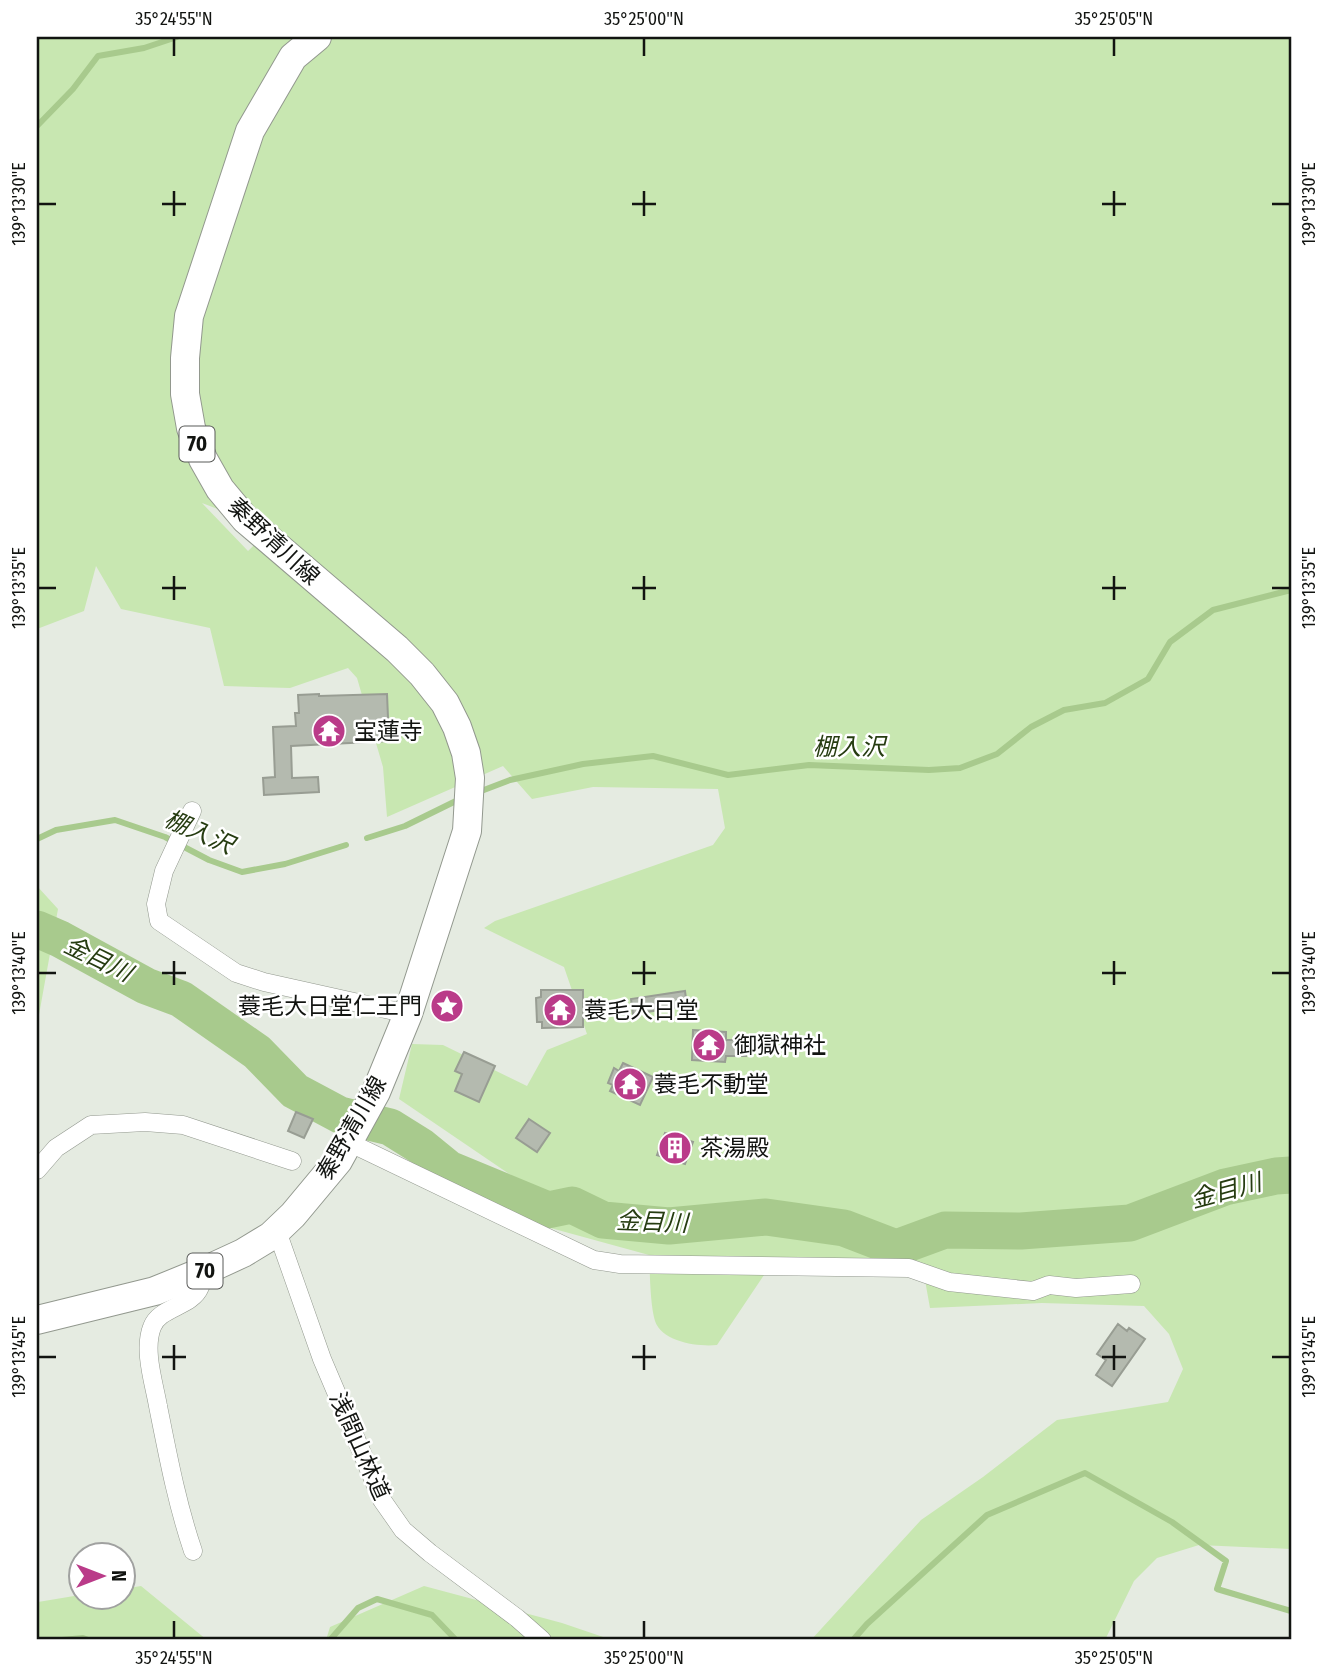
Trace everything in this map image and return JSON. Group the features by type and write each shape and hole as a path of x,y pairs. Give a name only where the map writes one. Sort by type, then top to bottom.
{"main road":[{"name":"秦野清川線","path":"37,1320 155,1291 243,1254 277,1231 327,1176 376,1092 408,1014 467,831 470,778 466,753 457,727 444,703 422,674 397,649 245,519 220,489 203,459 191,428 185,394 185,358 194,303 250,131 293,57 317,37"}],"street":[{"path":"192,811 164,871 156,904 159,921 236,973 264,982 408,1014"},
{"path":"37,1170 56,1148 91,1125 145,1122 183,1125 292,1161"},
{"path":"352,1136 594,1260 621,1264 909,1268 949,1282 1033,1291 1049,1285 1076,1287 1131,1284"},
{"name":"浅間山林道","path":"277,1231 322,1359 382,1500 403,1530 542,1640"},
{"path":"193,1551 179,1511 171,1475 150,1348 153,1323 194,1296 200,1288 204,1271"}],"green space":[{"path":"37,37 1291,37 1291,1549 1199,1545 1157,1558 1134,1581 1105,1640 811,1640 921,1520 1057,1420 1168,1402 1183,1369 1169,1334 1144,1306 1042,1303 930,1308 923,1269 768,1269 717,1345 681,1342 665,1334 653,1314 649,1255 547,1227 524,1184 399,1099 412,1044 443,1045 527,1086 547,1050 587,1034 564,967 484,928 495,921 713,845 725,828 718,789 593,787 532,799 503,766 387,817 383,767 357,678 348,668 290,688 224,686 210,628 121,609 96,566 84,611 37,629","holes":["202,503 270,529 248,551"]},
{"path":"37,886 58,909 37,1026"},
{"path":"141,1586 207,1640 37,1640 38,1602 66,1597 66,1610 136,1610 136,1587"},
{"path":"424,1586 562,1623 612,1640 326,1640 330,1627"}],"building":[{"path":"387,694 389,741 291,746 292,778 318,777 319,792 264,795 263,778 275,777 273,727 296,726 295,713 299,713 298,695"},
{"name":"蓑毛大日堂","path":"541,990 583,990 583,1027 542,1028 542,1022 537,1022 536,998 541,997"},
{"path":"685,991 687,1006 633,1014 631,999"},
{"path":"693,1030 726,1032 726,1040 746,1040 746,1056 726,1056 725,1062 692,1060"},
{"path":"464,1052 495,1066 479,1102 455,1091 462,1074 455,1071"},
{"name":"蓑毛不動堂","path":"623,1063 653,1077 640,1105 610,1091 613,1085 608,1083 614,1068 619,1071"},
{"path":"296,1112 313,1119 304,1138 288,1131"},
{"path":"529,1119 550,1133 537,1152 516,1138"},
{"name":"茶湯殿","path":"665,1133 693,1142 685,1164 657,1155"},
{"path":"1118,1324 1145,1339 1112,1386 1096,1375 1106,1360 1097,1354"}],"waterway":[{"path":"37,126 73,89 98,56 144,48 177,37"},
{"name":"棚入沢","path":"476,793 510,780 583,764 653,756 728,775 809,765 929,770 960,768 997,754 1031,727 1064,710 1105,703 1148,679 1170,642 1213,610 1291,590"},
{"name":"棚入沢","path":"367,838 405,826 462,798"},
{"name":"棚入沢","path":"37,839 56,830 115,820 165,837 209,860 242,872 285,864 346,845"},
{"name":"金目川","path":"37,929 146,986 181,999 257,1052 295,1091 340,1115 390,1127 422,1147 449,1169 548,1210 572,1205 603,1220 669,1226 766,1217 844,1228 896,1248 945,1230 1021,1231 1130,1223 1225,1187 1291,1175"},
{"path":"853,1640 867,1624 987,1515 1085,1473 1172,1522 1226,1561 1217,1589 1291,1611"},
{"path":"330,1640 358,1608 377,1599 432,1615 456,1640"},
{"path":"62,1640 88,1640"}],"place":[{"name":"宝蓮寺","path":"329,731"},
{"name":"蓑毛大日堂仁王門","path":"447,1006"},
{"name":"蓑毛大日堂","path":"560,1010"},
{"name":"御獄神社","path":"709,1045"},
{"name":"蓑毛不動堂","path":"630,1084"},
{"name":"茶湯殿","path":"675,1148"}]}
